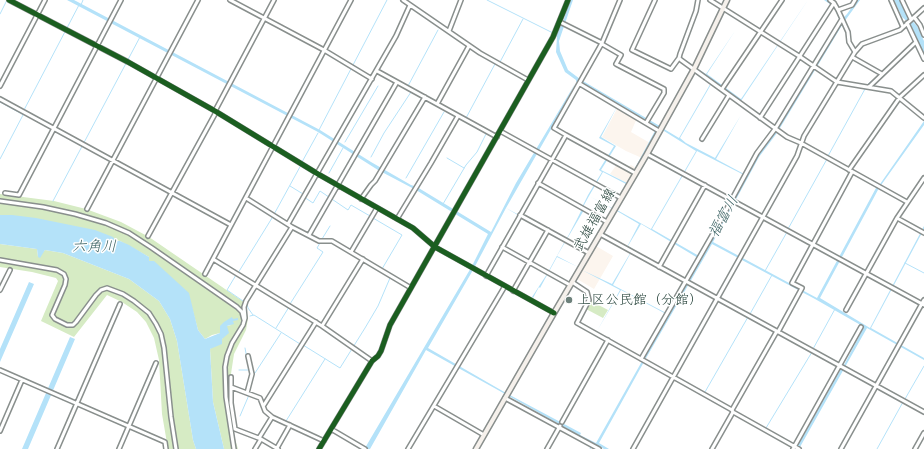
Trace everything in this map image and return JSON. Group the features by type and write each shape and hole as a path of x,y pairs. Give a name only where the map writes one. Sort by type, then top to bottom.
{"main road":[{"name":"武雄福富線","path":"476,449 646,154 727,0"}],"street":[{"path":"9,0 156,78 376,208 413,228 435,247 554,313"},
{"path":"0,86 45,0"},
{"path":"5,193 19,195 121,0"},
{"path":"87,209 198,0"},
{"path":"230,0 324,50 372,79"},
{"path":"148,236 215,114 228,86 274,0"},
{"path":"205,274 351,0"},
{"path":"403,0 469,46 528,80"},
{"path":"449,31 461,0"},
{"path":"319,449 372,361 381,351 390,325 554,34 562,23 568,0"},
{"path":"620,0 602,43 554,128 634,173"},
{"path":"654,0 632,50 672,69 679,58 696,11 698,0"},
{"path":"710,0 799,56 837,82 891,91 924,118"},
{"path":"723,88 782,0"},
{"path":"830,0 838,10 855,52"},
{"path":"838,10 852,5 856,0"},
{"path":"891,0 903,27"},
{"path":"902,0 912,18 920,25 924,34"},
{"path":"760,118 833,4"},
{"path":"234,449 226,396 225,367 228,353 243,326 245,303 377,71 396,36 410,5"},
{"path":"633,449 797,156 801,143 855,52 862,44 900,30 924,8"},
{"path":"641,359 667,314 688,282 699,258 733,201 757,153 776,130 815,67 841,20"},
{"path":"562,23 602,43 621,55 616,64 664,89 664,93 647,121"},
{"path":"907,23 924,60"},
{"path":"869,87 916,42"},
{"path":"437,104 469,46"},
{"path":"852,57 882,74"},
{"path":"679,58 712,82 723,88 729,95 787,137 801,143 907,202"},
{"path":"377,71 497,137"},
{"path":"712,449 802,288 792,283 851,171 900,97 924,75"},
{"path":"309,235 397,82"},
{"path":"580,82 647,121 658,130"},
{"path":"702,139 729,95"},
{"path":"361,199 383,167 425,97"},
{"path":"0,99 231,225"},
{"path":"396,219 458,116"},
{"path":"500,131 620,197"},
{"path":"486,276 566,135"},
{"path":"646,154 923,303 841,449"},
{"path":"846,310 897,218 924,178"},
{"path":"538,183 607,222"},
{"path":"659,267 705,185"},
{"path":"246,198 290,226 319,241 332,241 411,288"},
{"path":"0,201 43,207 75,214 106,223 129,233 237,307 242,312 244,320"},
{"path":"351,252 376,208"},
{"path":"520,216 589,253"},
{"path":"897,218 922,232"},
{"path":"513,291 547,231"},
{"path":"600,234 924,412"},
{"path":"502,247 548,273 587,292 590,300 577,323 796,448 842,367 861,327"},
{"path":"213,259 316,322 372,361"},
{"path":"322,326 363,259"},
{"path":"0,260 57,270 64,274 66,279 65,285 52,315 55,319 67,325 73,325 96,295 101,290 107,288 117,291 134,301 149,313 161,334 164,348 176,449"},
{"path":"0,290 10,270"},
{"path":"408,449 505,286"},
{"path":"57,449 120,304"},
{"path":"264,404 316,322"},
{"path":"562,422 608,340"},
{"path":"248,356 252,374 248,394"},
{"path":"119,449 156,363"},
{"path":"0,370 165,442 166,449"},
{"path":"231,377 231,403 235,429 277,448 291,426"},
{"path":"0,431 22,380"},
{"path":"230,387 260,398 264,404 265,411 272,417 324,441"},
{"path":"506,396 599,449"},
{"path":"434,406 484,435"},
{"path":"255,449 272,417"},
{"path":"547,449 559,427"},
{"path":"331,429 364,449"},
{"path":"915,449 924,433"}],"shaded area":[{"path":"618,107 637,118 631,132 650,143 642,158 626,151 602,137"},
{"path":"617,164 625,169 631,165 636,168 627,183 610,174"},
{"path":"596,246 613,256 594,289 577,279"}],"green space":[{"path":"0,194 54,201 86,209 121,222 149,237 244,302 248,318 246,330 234,354 229,387 233,432 238,449 224,449 213,402 210,349 222,339 227,326 231,325 232,319 220,333 205,339 198,330 188,293 149,261 149,257 120,241 0,215"},
{"path":"0,244 37,249 38,257 45,250 63,253 129,279 159,301 170,319 177,341 193,440 196,449 168,449 162,414 159,360 154,338 146,322 137,312 122,302 107,295 74,337 41,321 58,281 56,278 32,272 0,267"},
{"path":"591,301 608,310 603,318 586,309"}],"water":[{"name":"福富川","path":"67,0 74,0 320,130 371,162 417,187 491,232 516,183 576,82 473,270 428,348 506,393 581,433 580,435 596,443 668,315 621,290 597,331 620,290 582,270 612,284 632,250 627,247 639,224 617,210 651,229 696,151 664,131 664,129 679,138 712,81 698,69 706,74 735,31 707,74 741,99 808,0 741,101 713,81 680,138 686,143 715,158 741,115 716,159 744,174 777,130 821,57 840,21 834,7 824,0 827,0 835,5 841,20 857,0 860,0 844,22 777,133 759,157 713,242 817,298 876,188 924,121 924,125 879,188 820,298 870,328 924,226 924,229 871,328 924,358 924,360 867,328 800,447 796,449 864,327 712,244 599,443 609,449 604,449 426,350 370,449 366,449 365,448 472,266 488,234 416,190 378,170 318,132","holes":["697,151 746,176 699,256 652,229","641,224 698,258 668,314 613,285 633,249 628,246"]},
{"path":"570,0 573,0 559,41 560,51 568,70 580,80 660,125 692,67 680,57 700,0 698,13 681,57 694,66 613,209 589,196 583,207 584,210 557,256 578,267 557,257 533,298 532,297 547,274 565,241 506,208 566,240 588,195 602,172 599,170 614,146 599,138 618,105 579,81 576,82 576,80 565,72 556,52 557,37 555,36 563,22","holes":["618,105 657,127 627,183 601,170 616,146 601,137","603,172 626,184 612,208 589,196"]},
{"path":"894,0 900,0 908,16 917,26 924,41 924,54 911,25 902,17"},
{"name":"六角川","path":"0,215 36,218 95,230 113,237 116,241 129,245 149,257 149,261 154,261 189,293 198,330 205,339 220,333 220,326 224,322 232,317 233,319 238,318 238,320 233,321 234,324 227,326 229,333 222,339 222,344 210,349 213,402 224,449 196,449 193,440 177,341 170,319 159,301 129,279 63,253 45,250 40,258 38,257 37,249 0,244"},
{"path":"29,282 34,284 0,362 0,349"},
{"path":"70,337 75,339 28,449 22,449"}],"waterway":[{"path":"0,14 7,0"},
{"path":"81,5 83,0"},
{"path":"319,130 387,0"},
{"path":"487,0 553,33"},
{"path":"24,110 79,5"},
{"path":"500,62 523,19"},
{"path":"408,86 438,30"},
{"path":"53,201 140,37"},
{"path":"443,204 466,165 477,152 488,130 466,118 495,64"},
{"path":"882,77 891,68"},
{"path":"867,85 878,76"},
{"path":"345,142 378,86"},
{"path":"371,157 384,133 411,92 406,89"},
{"path":"828,156 865,89"},
{"path":"0,102 22,114"},
{"path":"406,178 444,112"},
{"path":"0,159 23,115 22,113"},
{"path":"302,162 318,133"},
{"path":"329,173 343,148"},
{"path":"447,158 464,168"},
{"path":"788,229 827,159"},
{"path":"238,273 272,218 301,165"},
{"path":"290,186 303,194"},
{"path":"304,197 313,203 320,191 348,210 351,205 370,216"},
{"path":"373,218 402,235 382,269"},
{"path":"322,239 330,226"},
{"path":"765,271 787,232"},
{"path":"290,304 323,252 317,248 320,243"},
{"path":"905,263 924,273"},
{"path":"236,275 227,290 243,301"},
{"path":"750,314 772,275"},
{"path":"303,345 340,368 378,306 390,278"},
{"path":"247,304 253,315"},
{"path":"276,328 289,307"},
{"path":"813,349 835,309"},
{"path":"250,316 254,315 300,344"},
{"path":"705,392 748,317"},
{"path":"253,373 255,373 281,333"},
{"path":"245,348 250,369"},
{"path":"766,428 812,352"},
{"path":"292,425 286,421 325,359"},
{"path":"905,399 924,366"},
{"path":"239,370 248,370"},
{"path":"240,416 249,395"},
{"path":"877,449 903,402"},
{"path":"287,433 291,427"}],"cycle path":[{"path":"9,0 128,62 215,111 318,174 413,228 435,247 554,313"},
{"path":"319,449 372,361 381,351 390,325 553,37 568,0"}],"place":[{"name":"上区公民館（分館）","path":"569,300"}]}
